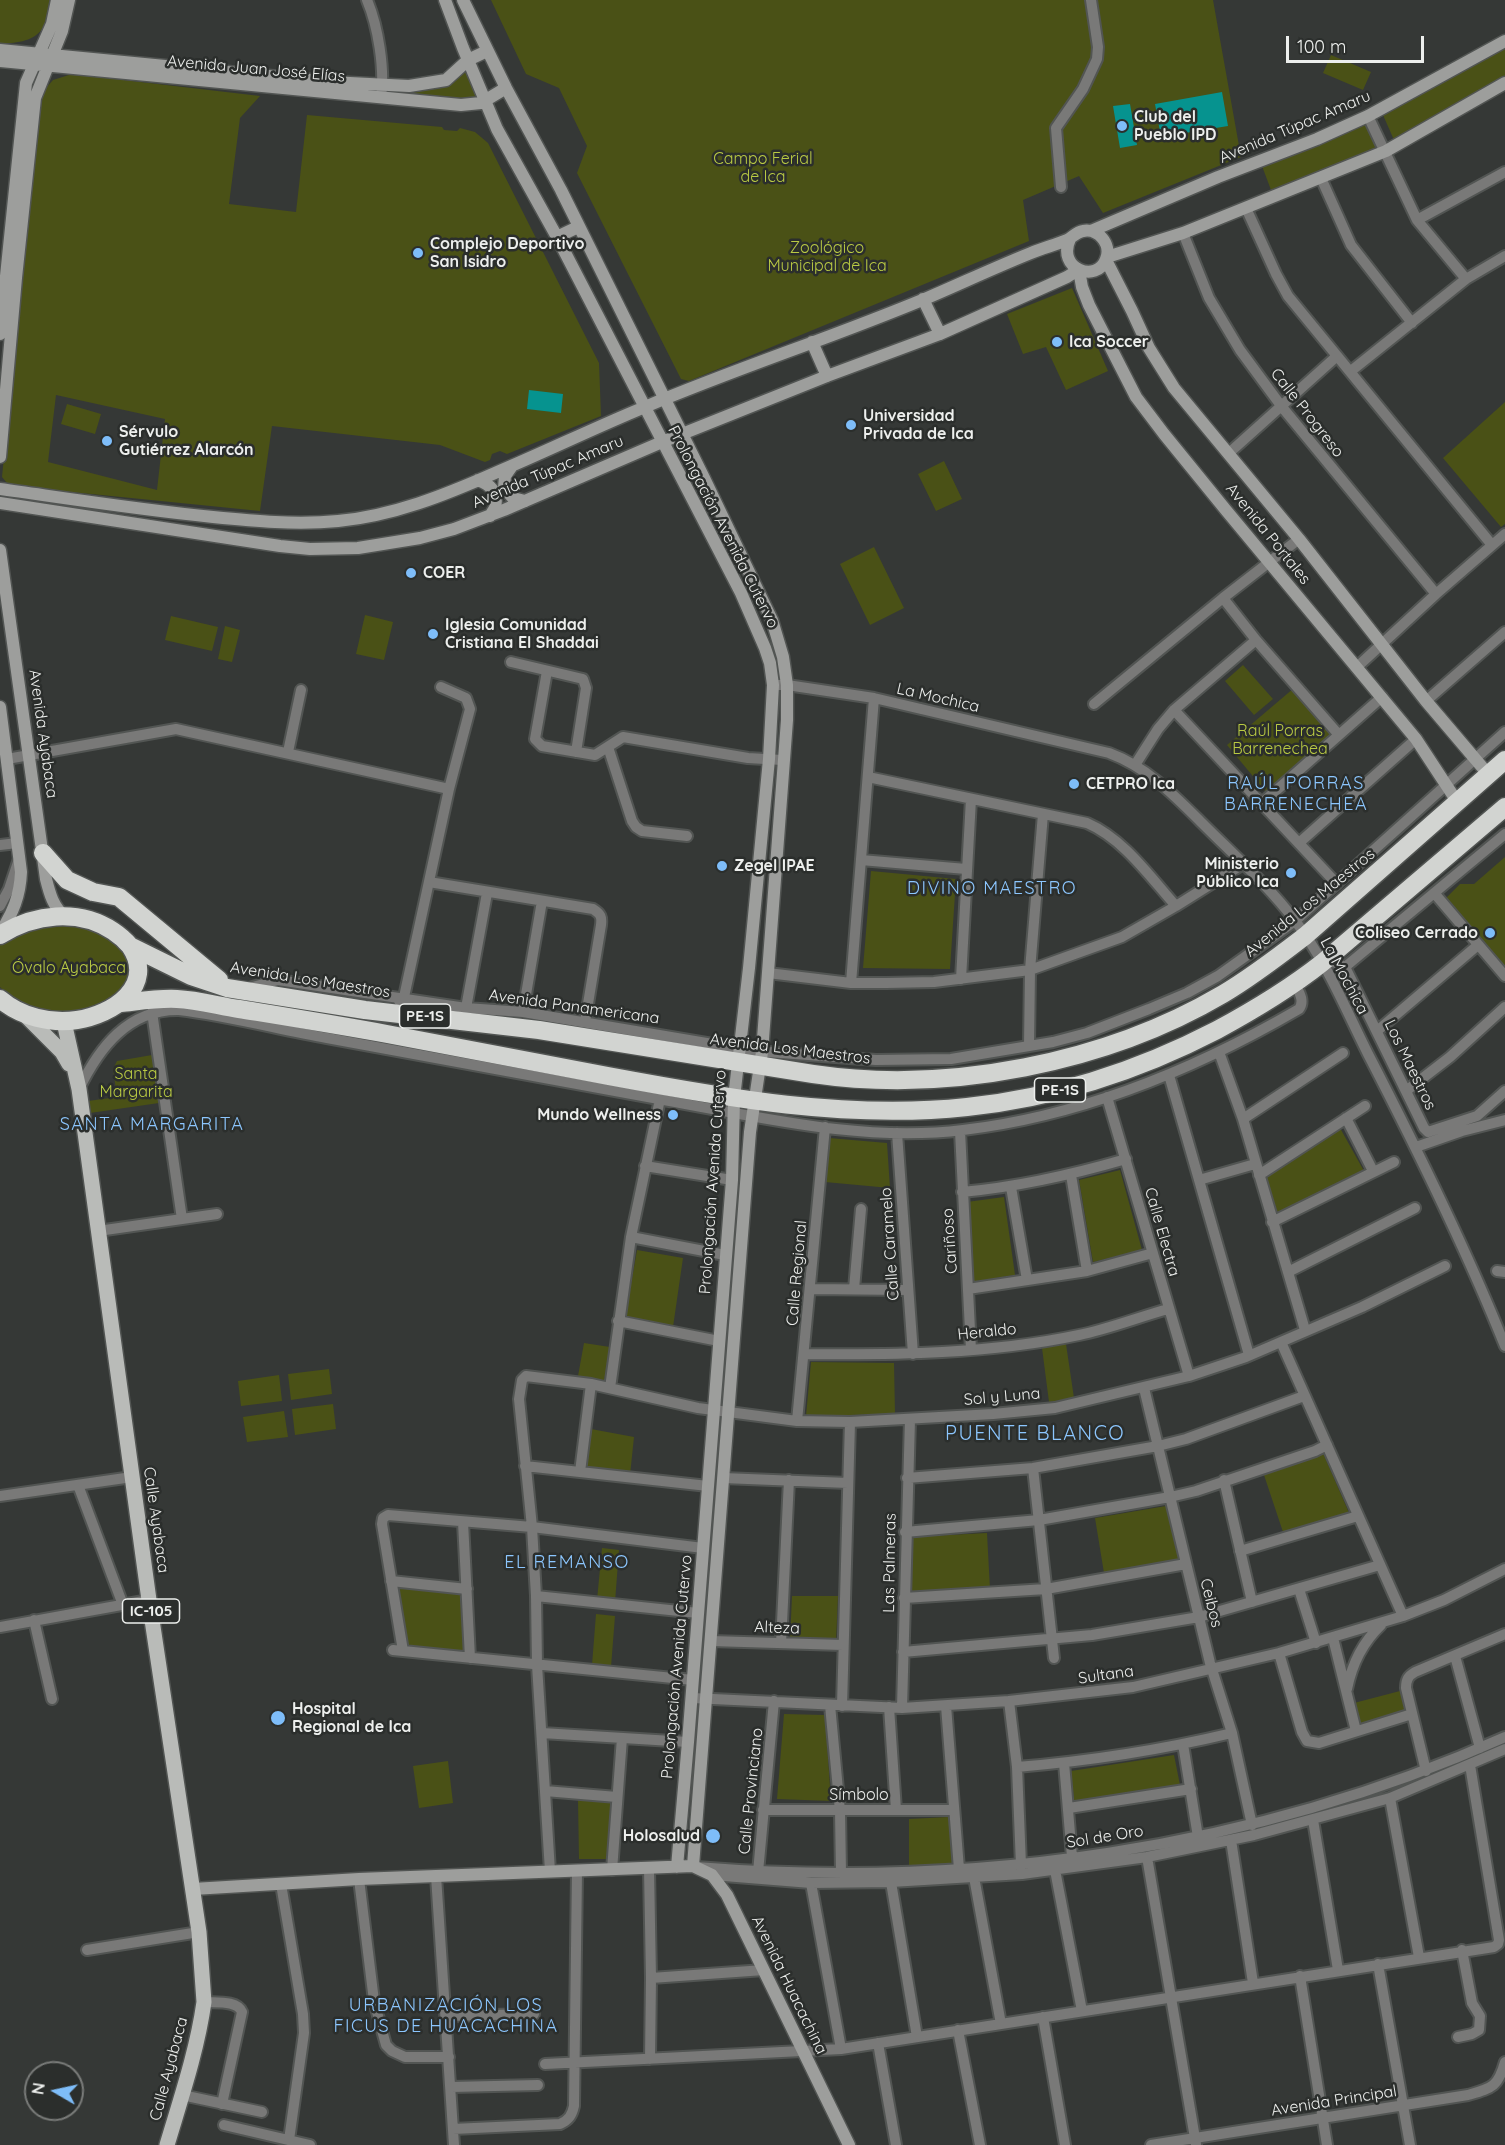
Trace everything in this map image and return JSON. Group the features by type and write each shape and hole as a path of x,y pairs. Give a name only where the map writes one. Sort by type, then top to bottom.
{"highway":[{"name":"Avenida Los Maestros","path":"130,946 201,980 243,990 385,1012 761,1059 840,1078 888,1080 950,1077 1002,1071 1061,1058 1112,1043 1177,1018 1224,994 1273,961 1300,928 1458,803 1505,760"},
{"name":"PE-1S","path":"7,1004 42,1019 64,1022 86,1018 122,1003 153,999 179,999 233,1013 488,1053 730,1107 897,1110 967,1107 1041,1094 1099,1079 1168,1053 1229,1023 1295,984 1322,963 1505,807"},
{"path":"43,853 67,880 93,892 119,897 138,910 214,977 225,984 243,990"},
{"name":"PE-1S","path":"0,934 23,923 51,917 65,917 85,919 100,924 121,936 130,946"},
{"path":"122,1003 130,993 137,974 136,959 130,946"},
{"path":"463,1063 488,1053"}],"main road":[{"name":"Calle Ayabaca","path":"7,1004 34,1022 62,1052 75,1074"},
{"name":"Calle Ayabaca","path":"64,1022 79,1089 149,1600 200,1932 204,2002 197,2039 167,2145"}],"street":[{"path":"0,457 35,98 50,61 57,27 57,0"},
{"path":"0,334 27,83 36,59 57,27 69,0"},
{"path":"367,0 376,26 382,91"},
{"name":"Prolongación Avenida Cutervo","path":"445,0 497,129 556,237 741,593 770,663 773,685 769,759 749,963 739,1056 730,1107 732,1180 692,1698 676,1868"},
{"name":"Prolongación Avenida Cutervo","path":"463,0 506,88 561,190 772,620 783,657 787,685 787,720 782,760 761,1059 754,1108 728,1411 693,1866"},
{"path":"1061,187 1056,128 1083,89 1097,59 1098,47 1091,0"},
{"path":"27,83 16,67 2,56 33,43 57,27"},
{"path":"57,27 67,45 75,54 84,58"},
{"name":"Avenida Túpac Amaru","path":"1091,231 1368,116 1505,41"},
{"name":"Avenida Juan José Elías","path":"2,56 50,61 74,68 382,91 446,80 468,60 487,51"},
{"name":"Avenida Juan José Elías","path":"50,61 84,58 330,82 461,105 486,100 506,88"},
{"path":"35,98 49,77 62,70 74,68"},
{"path":"1106,259 1105,242 1097,233 1079,232 1070,239 1067,245 1071,264 1084,272 1095,270 1106,259 1183,233 1386,151 1505,83"},
{"path":"1368,116 1417,220 1466,279"},
{"path":"1417,220 1505,172"},
{"path":"1321,178 1350,245 1412,323"},
{"path":"1246,208 1288,296 1492,544"},
{"path":"556,237 578,227"},
{"name":"Calle Progreso","path":"1183,233 1209,298 1223,325 1282,407 1436,594"},
{"name":"Avenida Túpac Amaru","path":"0,489 170,513 288,523 338,521 396,510 443,495 644,407 923,299 1070,239"},
{"name":"Avenida Portales","path":"1106,259 1149,348 1174,388 1299,538 1426,700 1488,774"},
{"path":"1352,371 1466,279 1503,260"},
{"name":"Avenida Túpac Amaru","path":"0,503 280,546 358,548 440,534 490,516 662,442 827,376 940,334 1067,278 1078,270"},
{"name":"Avenida Portales","path":"1078,270 1089,305 1136,396 1164,434 1416,739 1458,803"},
{"path":"923,299 940,334"},
{"path":"812,342 827,376"},
{"path":"1229,453 1337,356"},
{"path":"513,465 505,476 504,488 513,498 525,501"},
{"path":"478,480 486,483 495,493 495,508 490,516"},
{"path":"168,528 170,513"},
{"path":"1357,667 1505,534"},
{"path":"1094,704 1299,538"},
{"name":"Avenida Ayabaca","path":"0,550 46,879 51,899 65,917"},
{"path":"1223,598 1256,640 1339,735"},
{"path":"756,627 772,620"},
{"path":"1426,700 1505,632"},
{"path":"1135,765 1158,729 1174,710 1256,640"},
{"path":"511,662 583,680 586,688 576,752"},
{"path":"547,671 535,739 542,746 595,755 623,737 748,758 782,760"},
{"name":"La Mochica","path":"773,685 874,698 1108,753 1135,765 1171,793 1243,864 1300,928 1322,963 1416,1147 1481,1286 1505,1346"},
{"path":"385,1012 404,998 449,789 470,709 466,698 441,687"},
{"path":"288,752 301,690"},
{"path":"851,983 874,698"},
{"path":"1262,803 1382,698"},
{"path":"0,707 21,872 19,896 0,934"},
{"path":"1174,710 1337,884"},
{"path":"7,759 176,729 449,789"},
{"path":"761,1059 951,1059 1029,1046 1087,1033 1177,997 1300,928 1337,884 1505,732"},
{"path":"1299,843 1416,739"},
{"path":"608,747 636,827 642,831 687,836"},
{"path":"868,777 1087,823 1104,832 1119,844 1176,906"},
{"path":"961,979 971,799"},
{"path":"1029,1046 1030,970 1043,814"},
{"path":"1322,963 1340,963 1345,967 1505,834"},
{"path":"0,845 17,843"},
{"path":"0,906 9,889 19,859"},
{"path":"861,860 966,869"},
{"path":"749,963 754,955 758,955 768,967 851,983 934,982 1030,970 1122,937 1243,864"},
{"path":"429,882 594,909 602,917 585,1022"},
{"path":"466,1008 487,893"},
{"path":"1435,894 1505,976"},
{"path":"523,1012 542,901"},
{"path":"1377,1031 1478,945"},
{"name":"Los Maestros","path":"1345,967 1424,1128 1428,1132 1479,1121"},
{"name":"Avenida Panamericana","path":"243,990 278,980 466,1008 523,1012 585,1022 739,1056"},
{"path":"754,1108 825,1127 897,1133 960,1131 1034,1119 1169,1075 1246,1039 1299,1009 1302,1000 1295,984"},
{"path":"1406,1091 1450,1057 1505,1007"},
{"path":"79,1089 92,1064 108,1042 124,1027 152,1012 179,1010 233,1013 267,1027 660,1099 730,1107"},
{"path":"152,1012 182,1219"},
{"path":"1219,1052 1243,1119 1305,1330"},
{"path":"1243,1119 1343,1053"},
{"path":"1169,1075 1249,1355"},
{"path":"1479,1121 1505,1091"},
{"name":"Calle Electra","path":"1107,1096 1189,1376"},
{"path":"610,1388 631,1237 660,1099"},
{"path":"1199,1180 1257,1169 1365,1106"},
{"path":"1346,1118 1373,1171"},
{"path":"1416,1147 1479,1121 1505,1120"},
{"name":"Calle Regional","path":"797,1421 825,1127"},
{"name":"Cariñoso","path":"960,1131 971,1350"},
{"name":"Calle Caramelo","path":"897,1133 912,1354"},
{"path":"962,1192 1011,1187 1071,1175 1126,1159"},
{"path":"1272,1222 1394,1162"},
{"path":"645,1166 732,1180"},
{"path":"1071,1175 1087,1270"},
{"path":"1011,1187 1027,1280"},
{"path":"1288,1272 1415,1208"},
{"path":"854,1289 861,1209"},
{"path":"98,1231 217,1214"},
{"path":"631,1237 725,1255"},
{"path":"968,1289 1087,1270 1153,1253"},
{"name":"Sol y Luna","path":"525,1466 520,1388 526,1376 591,1384 713,1410 797,1421 850,1422 910,1419 1055,1408 1189,1376 1249,1355 1362,1306 1445,1266"},
{"path":"810,1289 908,1290"},
{"name":"Heraldo","path":"804,1354 912,1354 971,1350 1082,1335 1168,1309"},
{"path":"618,1321 719,1341"},
{"path":"1281,1342 1402,1616"},
{"path":"580,1472 591,1384"},
{"name":"Ceibos","path":"1144,1388 1199,1617 1232,1733 1252,1825"},
{"path":"907,1478 1033,1468 1158,1446 1186,1439 1304,1396"},
{"name":"Las Palmeras","path":"902,1708 905,1532 910,1419"},
{"path":"841,1873 836,1705 843,1645 850,1422"},
{"path":"905,1532 1039,1520 1170,1497 1196,1491 1327,1445"},
{"path":"550,1871 537,1665 532,1527 525,1466 708,1486"},
{"path":"1033,1468 1054,1658"},
{"path":"0,1496 132,1477"},
{"path":"723,1478 848,1483"},
{"path":"781,1643 789,1480"},
{"path":"1224,1480 1252,1602"},
{"path":"78,1485 123,1605"},
{"path":"693,1680 398,1651 391,1581 382,1524 385,1516 391,1515 532,1527 703,1548"},
{"path":"1240,1551 1358,1516"},
{"path":"463,1522 470,1658"},
{"path":"904,1598 1046,1589 1186,1564"},
{"path":"903,1653 1052,1640 1199,1617 1380,1565"},
{"name":"Sultana","path":"692,1698 902,1708 1009,1701 1133,1687 1280,1653 1384,1622 1444,1600 1505,1569"},
{"path":"391,1581 467,1588"},
{"path":"1299,1589 1316,1643"},
{"path":"536,1596 698,1613"},
{"path":"0,1627 149,1600"},
{"path":"34,1620 52,1699"},
{"path":"1347,1692 1350,1675 1358,1655 1384,1622"},
{"path":"1426,1771 1406,1688 1410,1676 1505,1634"},
{"path":"1333,1638 1356,1731"},
{"name":"Alteza","path":"711,1641 843,1645"},
{"path":"1280,1653 1302,1732 1307,1741 1319,1743 1412,1714"},
{"path":"1455,1656 1480,1748"},
{"name":"Calle Provinciano","path":"758,1872 774,1701"},
{"path":"1009,1701 1017,1767 1021,1864"},
{"path":"946,1706 959,1869"},
{"path":"889,1707 896,1810"},
{"path":"542,1733 688,1742"},
{"path":"1017,1767 1064,1763 1183,1744 1232,1733"},
{"name":"Sol de Oro","path":"693,1866 758,1872 841,1873 959,1869 1021,1864 1198,1837 1311,1809 1426,1771 1505,1737"},
{"path":"612,1870 622,1738"},
{"path":"1183,1744 1198,1837"},
{"path":"712,1875 811,1883 891,1882 1055,1870 1147,1857 1313,1820 1390,1797 1470,1766 1505,1749"},
{"path":"1064,1763 1072,1857"},
{"path":"545,2064 841,2049 1462,1950 1494,1947 1499,1940 1470,1766"},
{"path":"1069,1808 1191,1789"},
{"path":"545,1791 617,1797"},
{"path":"1390,1797 1419,1957"},
{"name":"Símbolo","path":"764,1810 954,1810"},
{"path":"1313,1820 1338,1970"},
{"path":"1231,1840 1253,1983"},
{"path":"1147,1857 1196,2142"},
{"path":"193,1889 359,1879 693,1866"},
{"name":"Avenida Huacachina","path":"693,1866 712,1875 727,1895 849,2145"},
{"path":"649,1869 650,2059"},
{"path":"1055,1870 1082,2011"},
{"path":"453,2129 560,2124 572,2115 574,2106 577,1871"},
{"path":"436,1876 454,2145"},
{"path":"974,1877 1001,2024"},
{"path":"359,1879 374,2001 386,2044 392,2051 405,2057 449,2057"},
{"path":"891,1882 917,2037"},
{"path":"811,1883 841,2049"},
{"path":"281,1884 303,2014 304,2033 289,2140"},
{"path":"87,1950 200,1932"},
{"path":"1458,2037 1479,2030 1481,2021 1472,2003 1462,1950"},
{"path":"1378,1964 1410,2145"},
{"path":"651,1978 764,1970"},
{"path":"1300,1976 1327,2145"},
{"path":"204,2002 236,2005 241,2008 242,2012 222,2104"},
{"path":"446,2016 534,2014"},
{"path":"1043,2017 1065,2145"},
{"path":"958,2030 980,2145"},
{"path":"878,2043 896,2145"},
{"name":"Avenida Principal","path":"1151,2145 1196,2142 1322,2118 1468,2095 1491,2088 1500,2079 1505,2062"},
{"path":"451,2087 538,2085"},
{"path":"182,2095 262,2112"},
{"path":"224,2125 310,2145"}],"green space":[{"path":"0,0 50,0 44,25 37,35 12,43 0,43"},
{"name":"Campo Ferial de Ica","path":"491,0 1213,0 1241,157 1103,213 1079,176 1023,200 1029,241 689,381 681,379 577,173 587,146 559,88 526,74"},
{"path":"1505,46 1505,78 1394,140 1383,115"},
{"path":"1331,55 1371,72 1363,90 1323,73"},
{"path":"466,72 479,98 462,101 386,94 428,89 457,78"},
{"path":"72,74 260,96 240,118 229,204 296,212 307,115 442,127 444,130 457,131 460,128 475,132 488,143 599,363 601,416 507,454 500,451 492,454 490,460 485,462 440,445 272,426 260,511 12,486 7,483 2,477 39,96 53,80","holes":["56,395 165,419 157,490 48,462"]},
{"path":"1367,124 1377,148 1271,190 1262,166"},
{"name":"Ica Soccer","path":"1072,288 1108,371 1066,390 1046,347 1023,354 1007,314"},
{"path":"1505,402 1505,524 1501,527 1443,458"},
{"path":"67,404 101,414 95,434 61,424"},
{"path":"944,461 962,499 936,511 918,474"},
{"path":"874,547 904,608 870,625 840,564"},
{"path":"365,615 393,622 384,660 356,654"},
{"path":"171,616 218,627 212,651 165,640"},
{"path":"225,626 240,630 232,662 218,659"},
{"name":"Raúl Porras Barrenechea","path":"1243,665 1273,699 1254,715 1225,681"},
{"name":"Raúl Porras Barrenechea","path":"1294,688 1333,735 1266,792 1227,745"},
{"name":"Coliseo Cerrado","path":"1505,857 1505,968 1445,899 1460,884 1474,884"},
{"path":"871,871 956,879 950,969 863,968"},
{"name":"Óvalo Ayabaca","path":"61,922 97,927 137,962 119,999 80,1013 60,1015 22,1004 0,987 0,943 7,937"},
{"name":"Santa Margarita","path":"152,1055 159,1103 90,1113 88,1101 117,1097 113,1069 117,1061"},
{"path":"1340,1128 1364,1171 1278,1214 1265,1174"},
{"path":"829,1138 887,1143 890,1188 825,1182"},
{"path":"1120,1170 1142,1250 1093,1262 1079,1180"},
{"path":"1004,1197 1015,1275 971,1282 967,1202"},
{"path":"637,1250 683,1258 673,1327 625,1319"},
{"path":"584,1343 610,1347 604,1381 578,1376"},
{"path":"1066,1344 1074,1398 1049,1402 1042,1348"},
{"path":"811,1362 894,1363 895,1414 806,1416"},
{"path":"329,1369 332,1394 291,1400 288,1374"},
{"path":"279,1375 282,1401 241,1406 238,1381"},
{"path":"333,1404 336,1429 295,1435 292,1409"},
{"path":"284,1411 288,1437 247,1442 243,1417"},
{"path":"591,1429 634,1437 630,1475 586,1471"},
{"path":"1323,1453 1350,1515 1284,1535 1264,1475"},
{"path":"1166,1506 1180,1561 1104,1573 1095,1518"},
{"path":"987,1533 990,1589 910,1595 911,1537"},
{"path":"602,1548 619,1550 615,1602 597,1600"},
{"path":"401,1588 462,1594 464,1655 408,1650 398,1592"},
{"path":"792,1596 838,1596 836,1642 790,1640"},
{"path":"596,1614 615,1616 611,1667 592,1665"},
{"path":"1400,1691 1405,1711 1361,1726 1354,1703"},
{"path":"784,1714 825,1715 831,1801 777,1799"},
{"path":"1174,1755 1181,1790 1075,1808 1071,1771"},
{"path":"448,1761 453,1803 419,1808 413,1766"},
{"path":"578,1800 613,1803 610,1859 579,1859"},
{"path":"949,1817 954,1864 909,1866 909,1819"}],"water":[{"path":"1222,92 1228,126 1161,137 1155,104"},
{"path":"1130,104 1137,145 1120,148 1113,106"},
{"path":"529,390 563,394 561,413 527,409"}],"place":[{"name":"Club del Pueblo IPD","path":"1122,126"},
{"name":"Complejo Deportivo San Isidro","path":"418,253"},
{"name":"Ica Soccer","path":"1057,342"},
{"name":"Universidad Privada de Ica","path":"851,425"},
{"name":"Sérvulo Gutiérrez Alarcón","path":"107,441"},
{"name":"COER","path":"411,573"},
{"name":"Iglesia Comunidad Cristiana El Shaddai","path":"433,634"},
{"name":"CETPRO Ica","path":"1074,784"},
{"name":"Zegel IPAE","path":"722,866"},
{"name":"Ministerio Público Ica","path":"1291,873"},
{"name":"Coliseo Cerrado","path":"1490,933"},
{"name":"Mundo Wellness","path":"673,1115"},
{"name":"Hospital Regional de Ica","path":"278,1718"},
{"name":"Holosalud","path":"713,1836"}],"district":[{"name":"RAÚL PORRAS BARRENECHEA","path":"1296,794"},
{"name":"DIVINO MAESTRO","path":"992,889"},
{"name":"SANTA MARGARITA","path":"152,1125"},
{"name":"PUENTE BLANCO","path":"1035,1434"},
{"name":"EL REMANSO","path":"567,1563"},
{"name":"URBANIZACIÓN LOS FICUS DE HUACACHINA","path":"446,2016"}],"park label":[{"name":"Zoológico Municipal de Ica","path":"827,257"}]}
